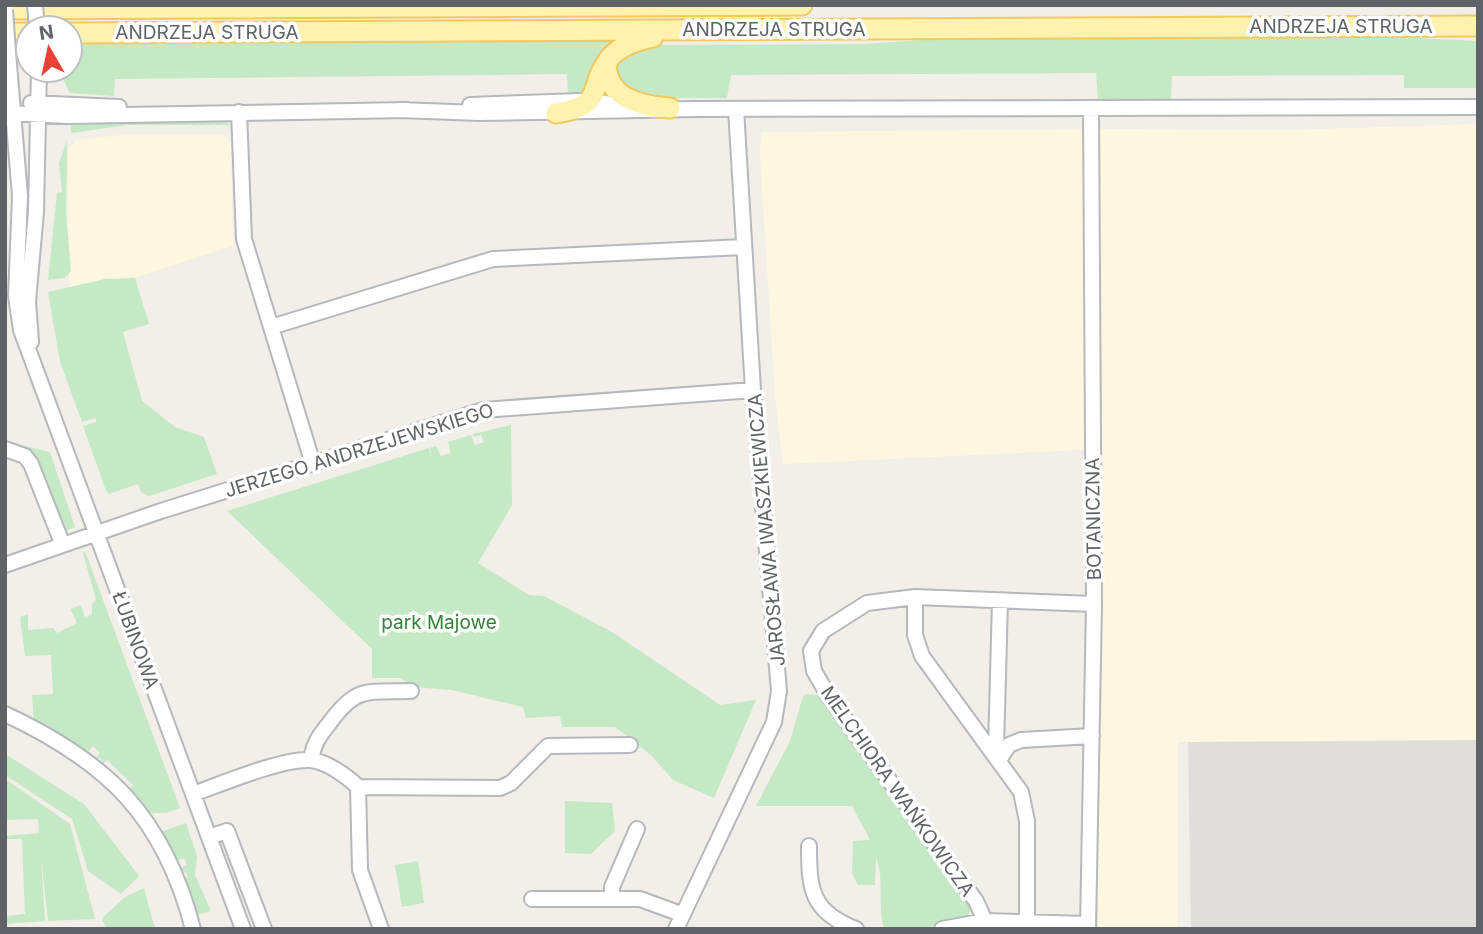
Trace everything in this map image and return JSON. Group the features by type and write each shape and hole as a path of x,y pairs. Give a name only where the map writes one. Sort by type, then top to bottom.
{"main road":[{"name":"ANDRZEJA STRUGA","path":"5,10 802,5"},
{"name":"ANDRZEJA STRUGA","path":"84,33 1478,26"},
{"path":"556,113 576,109 590,101 606,65 620,49 645,39 748,29"},
{"path":"606,65 612,83 625,98 643,105 670,108"}],"street":[{"name":"ŁUBINOWA","path":"5,10 10,113 20,196 16,296 12,324 30,350 243,929"},
{"name":"ŁUBINOWA","path":"30,350 29,294 39,84"},
{"path":"399,110 505,102 590,101 696,109"},
{"path":"10,113 39,109 556,113 696,109 1478,107"},
{"name":"BOTANICZNA","path":"1088,926 1094,604 1091,108"},
{"name":"JAROSŁAWA IWASZKIEWICZA","path":"679,922 768,734 778,704 778,661 753,390 736,109"},
{"path":"239,112 244,239 313,464"},
{"path":"271,327 493,259 743,247"},
{"name":"JERZEGO ANDRZEJEWSKIEGO","path":"5,565 96,532 494,408 753,390"},
{"path":"5,449 25,456 32,464 62,543"},
{"path":"915,597 915,635 922,656 1021,792 1027,811 1027,922"},
{"name":"MELCHIORA WAŃKOWICZA","path":"985,921 963,883 844,719 814,671 811,651 815,641 835,621 867,603 915,597 1094,604"},
{"path":"996,755 1000,601"},
{"path":"311,760 316,741 348,699 370,692 411,691"},
{"path":"5,714 65,744 121,790 164,850 181,888 193,929"},
{"path":"996,755 1021,740 1092,736"},
{"path":"358,787 489,790 511,783 548,746 630,745"},
{"path":"193,794 285,764 311,760 351,779 358,787 358,860 381,929"},
{"path":"612,899 612,887 637,829"},
{"path":"209,837 227,831 264,929"},
{"path":"809,846 810,885 815,899 834,918 856,929"},
{"path":"532,899 640,899 679,922"},
{"path":"942,929 985,921 1088,926"}],"shaded area":[{"path":"1478,124 1478,740 1178,742 1178,929 1098,929 1101,449 783,464 775,395 760,157 761,132 1288,130"},
{"path":"130,134 223,134 231,142 233,246 105,287 69,288 68,150 76,140"},
{"path":"1478,740 1478,929 1191,929 1188,742"}],"green space":[{"path":"1373,36 1478,41 1478,88 1404,88 1404,75 1172,76 1171,100 1098,100 1096,73 731,75 727,98 642,98 622,89 614,63 623,53 656,45 864,44 951,38"},
{"path":"620,39 586,96 568,96 567,74 115,79 114,96 70,93 65,84 84,84 84,42"},
{"path":"221,118 231,125 128,125 71,133 70,121"},
{"path":"67,141 66,214 71,271 65,278 48,280 57,193 62,192 59,163"},
{"path":"135,278 149,324 123,332 142,401 175,427 204,437 217,474 149,496 141,492 138,484 109,494 106,491 83,426 96,422 96,418 82,422 60,362 48,292 105,279"},
{"name":"park Majowe","path":"511,425 512,505 478,563 529,595 544,596 612,632 720,705 756,700 714,798 673,780 652,756 615,727 562,727 560,716 526,718 523,707 452,690 413,687 401,678 372,678 372,649 227,511 429,448 432,460 430,448 436,446 441,456 451,453 448,442 471,435 475,445 484,442 481,435 474,437 473,434"},
{"path":"11,443 50,452 75,527 66,531 63,528 41,469 24,451"},
{"path":"85,551 180,808 166,813 145,813 126,792 133,785 107,760 100,766 103,761 100,758 94,760 100,753 93,746 87,753 34,724 32,695 53,694 51,655 25,656 20,617 28,614 28,630 53,628 57,633 77,623 70,609 81,605 85,617 92,615 92,604 96,600 83,553"},
{"path":"818,695 973,906 967,917 922,929 884,929 876,858 875,885 858,885 852,873 853,841 870,840 852,806 756,806 790,741 803,696"},
{"path":"5,754 84,804 139,876 121,894 88,871 72,819 5,775"},
{"path":"5,779 70,824 95,919 48,921 41,858 45,921 5,924 5,916 25,914 22,839 5,839 5,836 39,833 38,819 5,820"},
{"path":"565,801 612,803 615,831 591,854 565,853"},
{"path":"186,823 197,856 195,875 211,911 194,916 182,879 188,877 186,872 179,874 177,870 187,865 184,858 174,862 160,832"},
{"path":"418,861 424,903 402,907 395,865"},
{"path":"144,888 155,929 106,929 102,918 125,897"}]}
